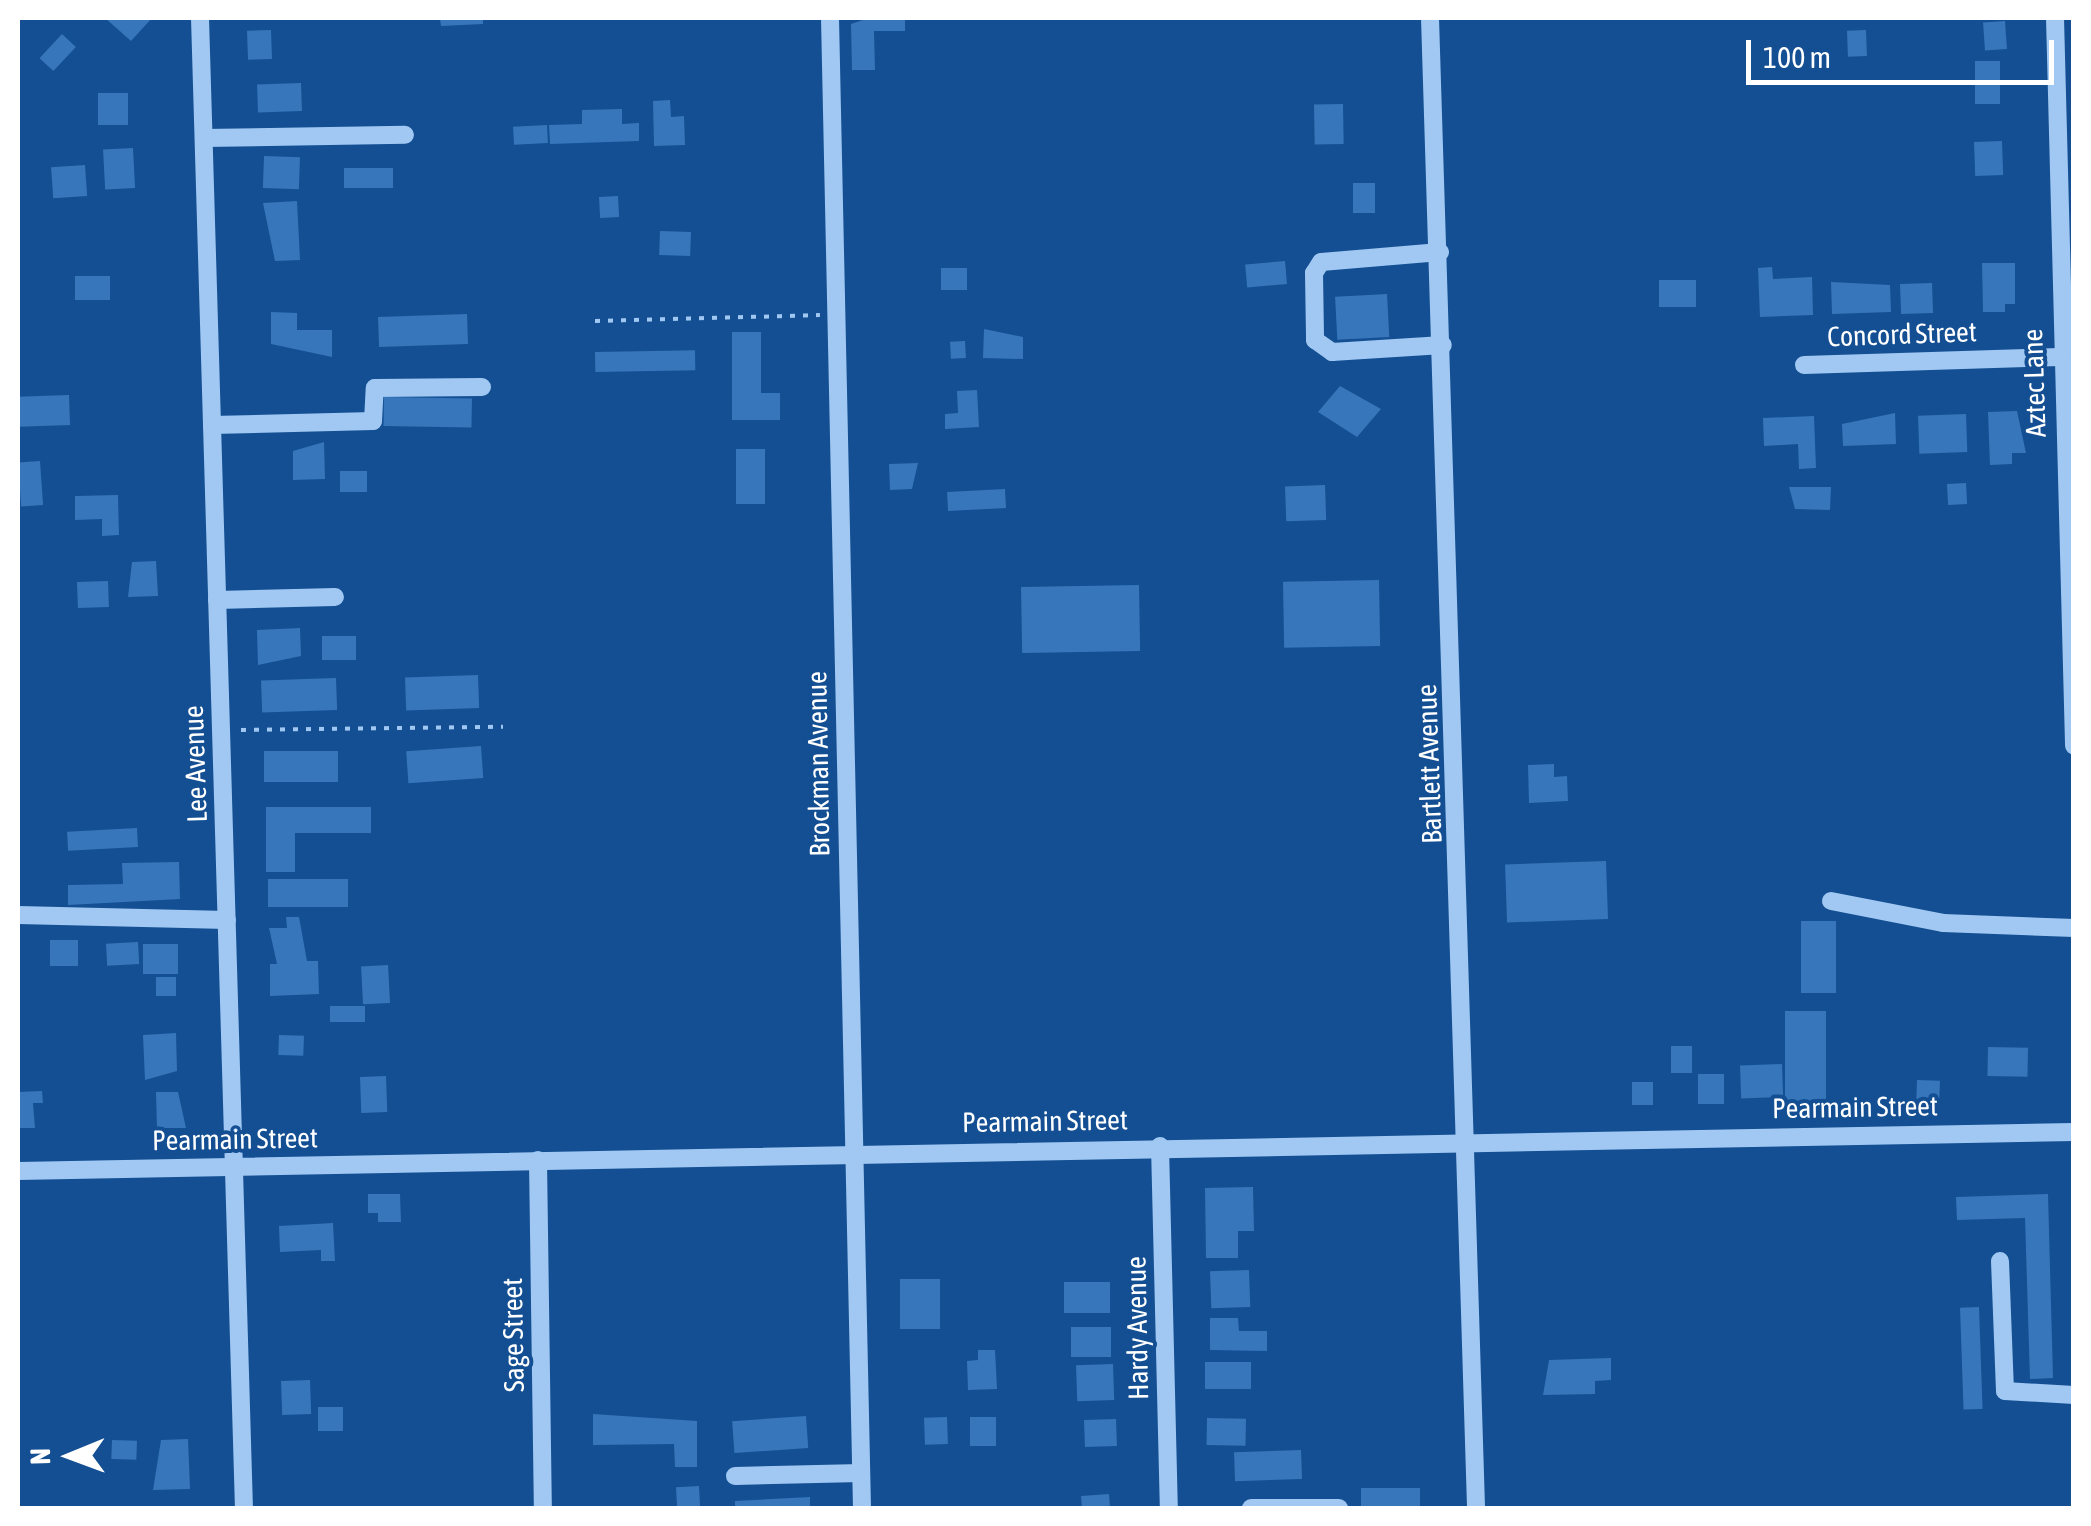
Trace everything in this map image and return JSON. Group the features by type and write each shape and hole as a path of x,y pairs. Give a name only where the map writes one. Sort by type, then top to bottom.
{"street":[{"name":"Lee Avenue","path":"200,18 244,1508"},
{"name":"Brockman Avenue","path":"830,18 862,1508"},
{"name":"Bartlett Avenue","path":"1430,18 1468,1139 1476,1508"},
{"name":"Aztec Lane","path":"2055,18 2074,746"},
{"path":"204,138 405,135"},
{"path":"1440,252 1321,262 1314,273 1315,340 1332,352 1443,345"},
{"name":"Concord Street","path":"1804,365 2061,358"},
{"path":"212,425 373,421 375,388 482,387"},
{"path":"218,600 335,598"},
{"path":"1832,901 1944,923 2074,928"},
{"path":"18,915 227,920"},
{"name":"Pearmain Street","path":"18,1172 1468,1139 2074,1132"},
{"name":"Hardy Avenue","path":"1160,1146 1169,1508"},
{"name":"Sage Street","path":"538,1160 543,1508"},
{"path":"2000,1262 2005,1391 2074,1395"},
{"path":"735,1476 861,1472"},
{"path":"1251,1508 1339,1508"}],"path":[{"path":"595,322 836,315"},
{"path":"221,730 504,726"}],"building":[{"path":"105,18 152,18 131,41"},
{"path":"440,18 483,18 483,24 441,26"},
{"path":"869,18 905,18 905,31 874,31 875,70 852,70 851,24"},
{"path":"2005,21 2007,49 1985,50 1983,23"},
{"path":"271,30 272,59 248,60 247,31"},
{"path":"1866,30 1867,56 1848,57 1847,31"},
{"path":"62,34 76,47 53,71 39,58"},
{"path":"1975,61 2000,61 2000,104 1975,104"},
{"path":"301,83 302,111 258,113 257,85"},
{"path":"98,93 128,93 128,125 98,125"},
{"path":"670,100 671,117 684,116 685,145 654,146 653,101"},
{"path":"1343,104 1344,144 1315,145 1314,105"},
{"path":"622,109 622,124 639,123 639,141 550,144 549,125 582,124 582,110"},
{"path":"547,125 548,143 514,145 513,127"},
{"path":"2002,141 2003,175 1975,176 1974,142"},
{"path":"133,148 135,188 105,190 103,150"},
{"path":"264,156 300,157 299,189 263,188"},
{"path":"85,165 87,196 53,198 51,167"},
{"path":"344,168 393,168 393,188 344,188"},
{"path":"1353,183 1375,183 1375,213 1353,213"},
{"path":"618,196 619,217 600,218 599,197"},
{"path":"297,201 300,260 275,261 263,203"},
{"path":"660,231 691,232 690,256 659,255"},
{"path":"1285,261 1287,284 1247,287 1245,264"},
{"path":"1982,263 2015,263 2015,304 2005,304 2005,312 1983,312"},
{"path":"1772,267 1773,279 1812,277 1813,315 1760,317 1758,268"},
{"path":"941,268 967,268 967,290 941,290"},
{"path":"75,276 110,276 110,300 75,300"},
{"path":"1659,280 1696,280 1696,307 1659,307"},
{"path":"1831,282 1890,285 1891,312 1832,314"},
{"path":"1932,283 1933,313 1901,314 1900,284"},
{"path":"1387,294 1389,337 1337,340 1335,297"},
{"path":"271,312 297,313 297,330 332,330 332,357 271,344"},
{"path":"467,314 468,344 379,347 378,317"},
{"path":"984,329 1023,337 1023,359 983,358"},
{"path":"732,332 761,332 761,393 780,393 780,420 732,420"},
{"path":"965,341 966,358 951,359 950,342"},
{"path":"695,350 695,370 595,372 595,352"},
{"path":"1340,386 1381,409 1357,437 1318,412"},
{"path":"977,390 979,427 945,429 945,414 958,413 957,391"},
{"path":"69,395 70,425 19,427 18,397"},
{"path":"384,397 472,399 471,428 383,426"},
{"path":"2017,411 2026,453 2012,453 2012,464 1990,465 1988,412"},
{"path":"1895,413 1896,444 1843,446 1842,424"},
{"path":"1966,414 1967,452 1919,454 1918,416"},
{"path":"1814,416 1816,468 1799,469 1798,444 1764,446 1763,418"},
{"path":"324,442 325,479 293,480 293,451"},
{"path":"736,449 765,449 765,504 736,504"},
{"path":"40,461 43,505 21,506 18,463"},
{"path":"918,463 912,489 890,490 889,464"},
{"path":"340,471 367,471 367,492 340,492"},
{"path":"1966,483 1967,504 1948,505 1947,484"},
{"path":"1325,485 1326,520 1286,521 1285,486"},
{"path":"1789,487 1831,487 1830,510 1795,509"},
{"path":"1005,489 1006,508 948,511 947,492"},
{"path":"118,495 119,535 102,536 102,519 75,520 75,496"},
{"path":"156,561 158,596 128,597 132,562"},
{"path":"1379,580 1380,646 1284,648 1283,582"},
{"path":"108,581 109,607 78,608 77,582"},
{"path":"1139,585 1140,651 1022,653 1021,587"},
{"path":"300,628 301,656 258,665 257,630"},
{"path":"322,636 356,636 356,660 322,660"},
{"path":"478,675 479,708 406,711 405,678"},
{"path":"336,678 337,710 262,713 261,681"},
{"path":"481,746 483,778 408,783 406,751"},
{"path":"264,751 338,751 338,782 264,782"},
{"path":"1554,764 1554,777 1567,776 1568,801 1529,803 1528,765"},
{"path":"266,807 371,807 371,833 295,833 295,872 266,872"},
{"path":"137,828 138,847 68,851 67,832"},
{"path":"1606,861 1608,919 1507,922 1505,865"},
{"path":"179,862 180,899 68,905 68,885 123,884 122,863"},
{"path":"268,879 348,879 348,907 268,907"},
{"path":"286,917 299,917 307,961 318,961 319,994 270,996 270,964 277,964 269,928 287,928"},
{"path":"1801,921 1836,921 1836,993 1801,993"},
{"path":"50,940 78,940 78,966 50,966"},
{"path":"138,942 139,964 107,966 106,944"},
{"path":"143,944 178,944 178,974 143,974"},
{"path":"388,965 390,1003 363,1004 361,966"},
{"path":"156,977 176,977 176,996 156,996"},
{"path":"330,1006 365,1006 365,1022 330,1022"},
{"path":"1785,1011 1826,1011 1826,1119 1785,1119"},
{"path":"176,1033 177,1071 145,1080 143,1035"},
{"path":"279,1035 304,1036 303,1056 278,1055"},
{"path":"1671,1046 1692,1046 1692,1073 1671,1073"},
{"path":"1988,1047 2028,1048 2027,1077 1987,1076"},
{"path":"1782,1064 1783,1097 1741,1098 1740,1065"},
{"path":"1698,1074 1724,1074 1724,1104 1698,1104"},
{"path":"386,1076 387,1112 361,1113 360,1077"},
{"path":"1917,1080 1940,1081 1939,1104 1916,1103"},
{"path":"1632,1082 1653,1082 1653,1105 1632,1105"},
{"path":"42,1091 43,1103 33,1103 35,1128 18,1128 18,1092"},
{"path":"156,1092 178,1092 186,1128 157,1128"},
{"path":"1253,1187 1254,1231 1238,1231 1238,1258 1206,1258 1205,1188"},
{"path":"368,1194 400,1194 401,1222 378,1222 378,1213 368,1213"},
{"path":"2048,1194 2053,1378 2030,1379 2025,1218 1957,1220 1956,1197"},
{"path":"333,1223 335,1261 321,1261 321,1250 280,1252 279,1226"},
{"path":"1249,1270 1250,1307 1211,1308 1210,1271"},
{"path":"900,1279 940,1279 940,1329 900,1329"},
{"path":"1064,1282 1110,1282 1110,1313 1064,1313"},
{"path":"1979,1307 1983,1409 1964,1410 1960,1308"},
{"path":"1210,1318 1238,1318 1239,1331 1267,1331 1267,1351 1210,1350"},
{"path":"1071,1327 1111,1327 1111,1357 1071,1357"},
{"path":"978,1350 995,1350 997,1389 968,1390 967,1361 978,1360"},
{"path":"1611,1358 1611,1380 1595,1381 1595,1394 1543,1395 1549,1360"},
{"path":"1205,1362 1251,1362 1251,1389 1205,1389"},
{"path":"1113,1364 1114,1400 1077,1401 1076,1365"},
{"path":"310,1380 311,1414 282,1415 281,1381"},
{"path":"318,1407 343,1407 343,1431 318,1431"},
{"path":"593,1414 697,1421 697,1467 675,1467 674,1444 593,1445"},
{"path":"806,1416 808,1448 734,1453 732,1421"},
{"path":"947,1417 948,1444 925,1445 924,1418"},
{"path":"970,1417 996,1417 996,1446 970,1446"},
{"path":"1207,1418 1246,1419 1246,1446 1207,1445"},
{"path":"1116,1419 1117,1446 1085,1447 1084,1420"},
{"path":"188,1439 190,1489 153,1490 161,1440"},
{"path":"112,1440 137,1441 136,1460 111,1459"},
{"path":"1301,1450 1302,1479 1235,1481 1234,1452"},
{"path":"699,1486 700,1508 677,1508 676,1487"},
{"path":"1361,1488 1420,1488 1420,1508 1361,1508"},
{"path":"1109,1494 1110,1508 1082,1508 1081,1496"},
{"path":"810,1497 810,1508 735,1508 735,1501"}]}
